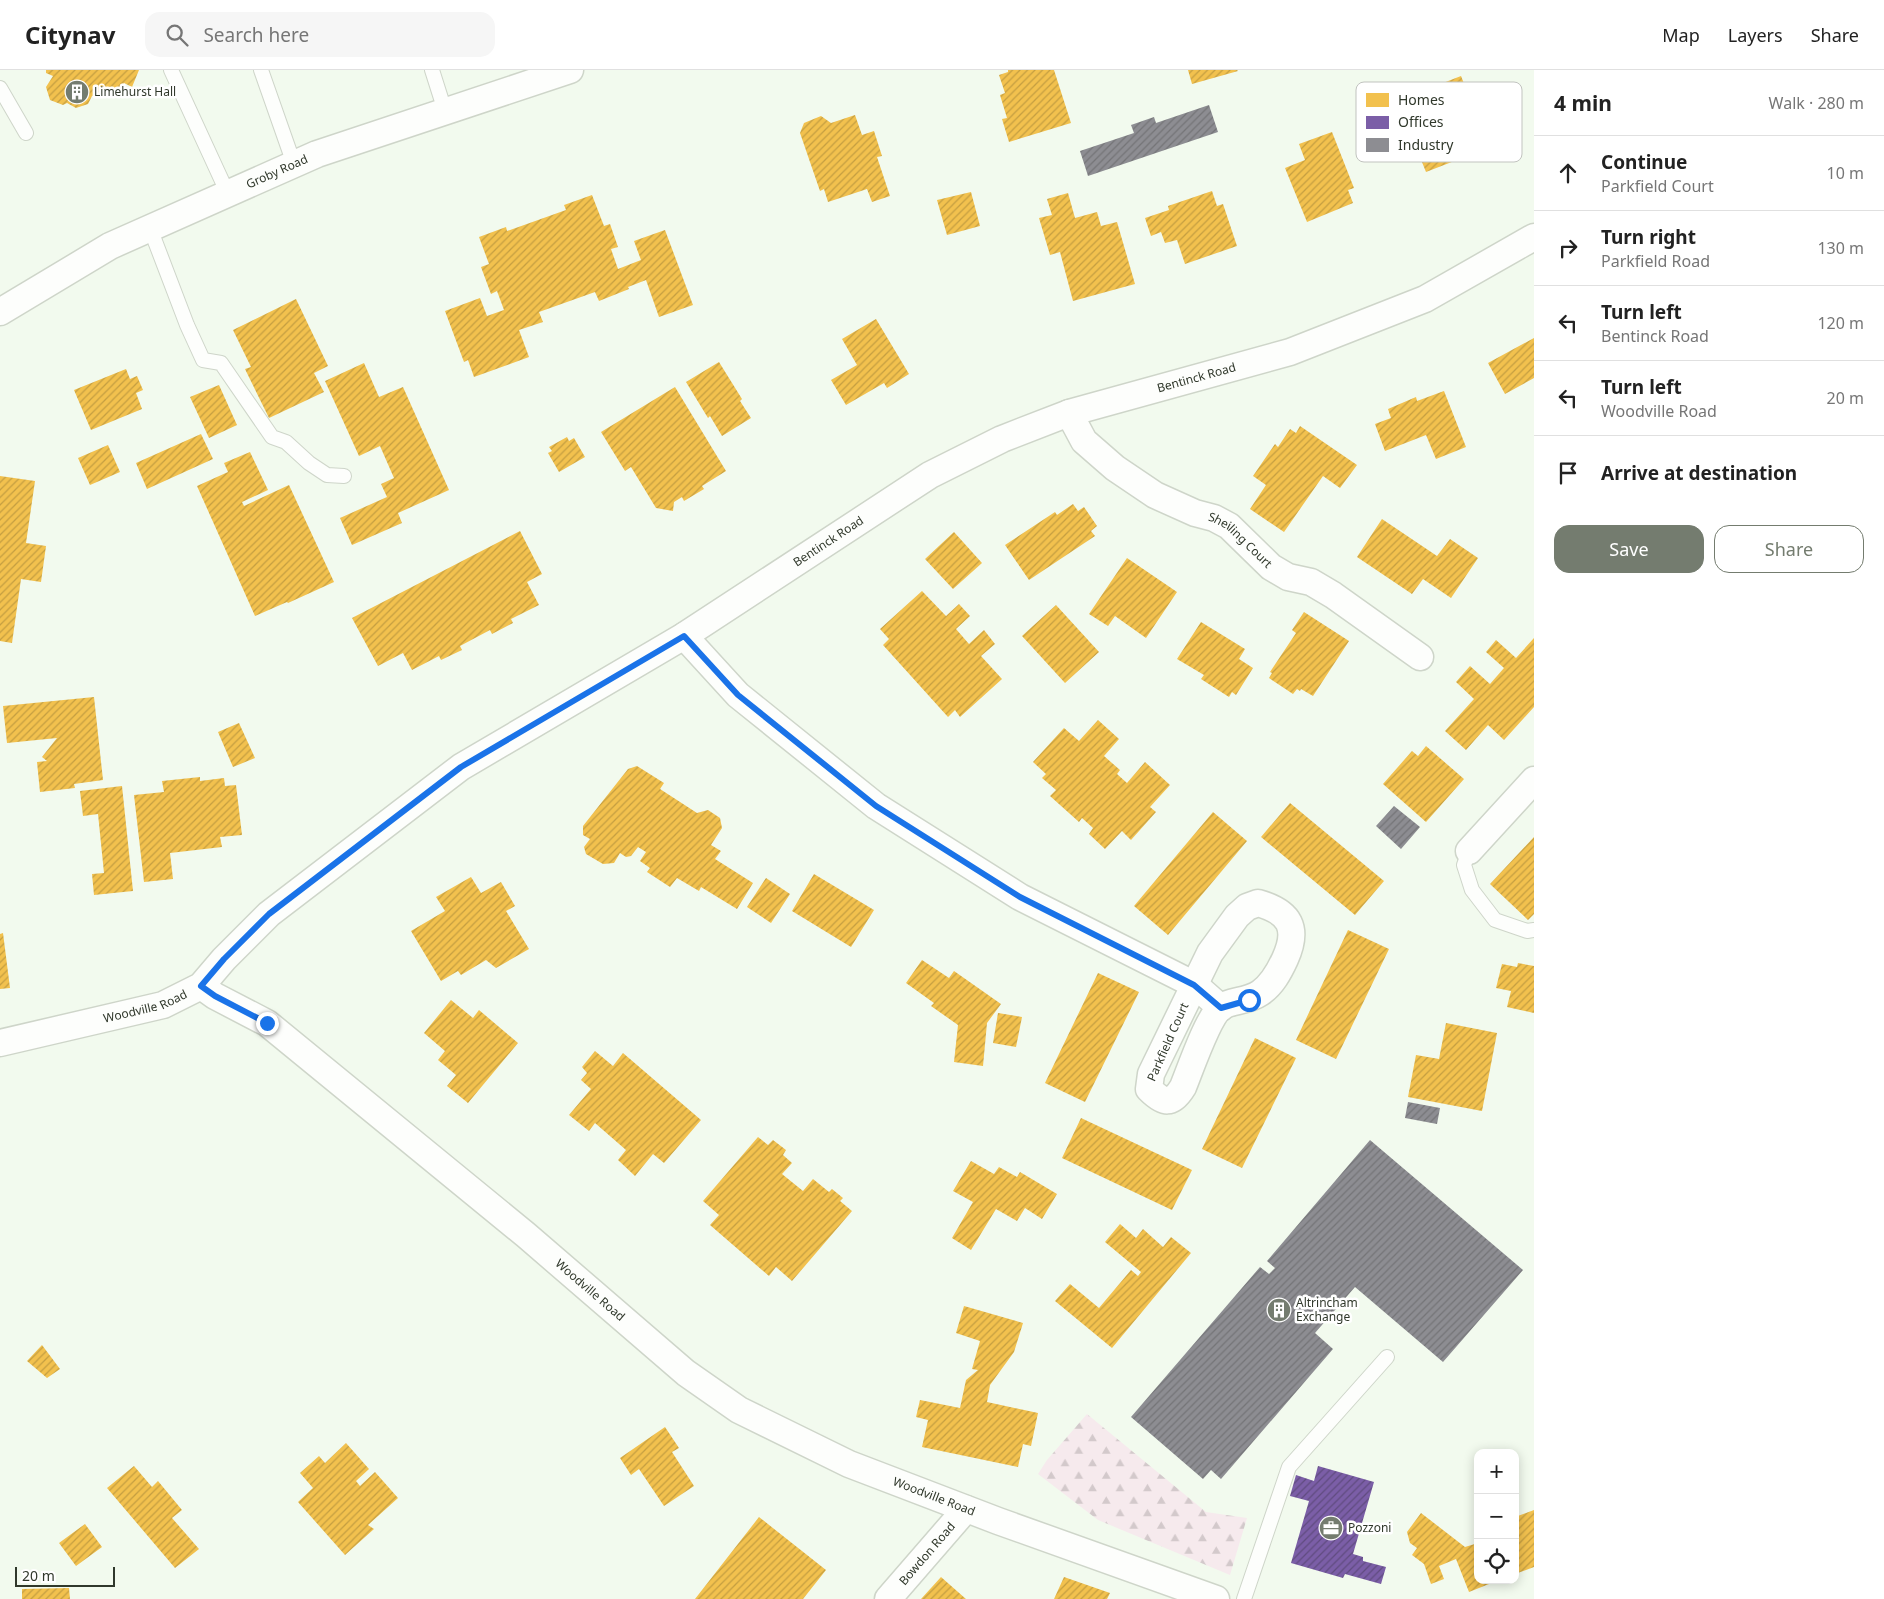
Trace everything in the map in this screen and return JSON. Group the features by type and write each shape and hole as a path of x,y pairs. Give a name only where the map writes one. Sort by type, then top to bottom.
{"street":[{"name":"Groby Road","path":"0,312 110,246 317,154 570,70"},
{"name":"Bentinck Road","path":"201,986 224,959 269,914 461,767 684,636 930,475 1002,439 1069,413 1290,352 1426,300 1534,237"},
{"name":"Sheiling Court","path":"1069,413 1084,441 1115,468 1155,495 1195,513 1214,518 1229,526 1271,567 1288,577 1311,582 1333,595 1420,657"},
{"path":"684,636 738,695 876,806 1020,897 1194,985 1221,1008"},
{"path":"1469,851 1534,780"},
{"name":"Parkfield Court","path":"1258,903 1270,906 1281,912 1289,921 1293,933 1289,949 1280,970 1262,992 1249,1000 1221,1008 1210,1022 1184,1087 1178,1096 1168,1101 1158,1098 1149,1089 1151,1074 1194,985 1210,953 1237,916 1247,907 1258,903"},
{"name":"Woodville Road","path":"0,1043 163,1005 201,986 215,996 267,1023 526,1235 686,1373 739,1410 849,1464 966,1509 1216,1599"},
{"name":"Bowdon Road","path":"888,1599 966,1509"}],"lane":[{"path":"171,70 228,194"},
{"path":"261,70 294,164"},
{"path":"432,70 445,111"},
{"path":"0,88 26,133"},
{"path":"150,228 187,325 203,360 221,363 272,437 286,442 309,464 327,475 344,476"},
{"path":"1469,851 1464,865 1472,890 1495,920 1527,931 1534,930"},
{"path":"1244,1599 1289,1467 1387,1357"}],"green space":[{"path":"1087,1414 1206,1512 1247,1518 1230,1575 1098,1520 1038,1474 1047,1460"}],"building: Homes":[{"name":"Limehurst Hall","path":"46,70 139,70 132,87 124,83 122,88 92,96 88,104 76,108 67,103 63,105 50,100 46,87 53,76 46,73"},
{"path":"1008,70 1054,70 1071,123 1009,142 1002,119 1007,118 1000,95 1005,93 999,75 1008,72"},
{"path":"1188,70 1237,70 1238,71 1192,84"},
{"path":"1461,76 1463,82 1446,82"},
{"path":"855,115 862,135 874,131 882,156 877,157 890,196 872,202 867,189 828,202 824,189 820,191 800,133 804,123 821,116 831,123"},
{"path":"1332,132 1354,188 1348,190 1353,203 1307,222 1285,168 1305,160 1299,144"},
{"path":"1422,162 1452,162 1426,172"},
{"path":"1212,191 1217,206 1223,204 1237,246 1185,264 1177,240 1165,243 1161,232 1151,236 1145,218 1169,210 1168,206"},
{"path":"971,192 980,226 947,235 937,200"},
{"path":"1068,193 1075,218 1097,212 1101,226 1117,222 1135,284 1073,301 1060,252 1050,255 1039,218 1052,215 1047,199"},
{"path":"592,195 604,226 610,224 618,247 611,249 618,269 641,260 634,241 665,230 693,305 659,317 646,280 599,301 595,292 539,312 543,322 519,330 529,357 474,377 468,360 464,362 445,311 480,298 487,316 504,310 497,291 491,294 481,267 489,264 479,237 506,227 507,231 566,210 564,205"},
{"path":"296,299 328,366 314,373 324,392 269,418 245,369 251,367 233,330"},
{"path":"876,319 909,374 887,388 884,383 846,405 831,380 857,365 842,339"},
{"path":"1534,338 1534,378 1505,394 1488,363"},
{"path":"719,362 742,399 740,401 751,418 722,436 710,416 708,418 686,382"},
{"path":"364,363 379,397 403,387 449,490 398,513 402,523 352,545 340,518 387,497 381,484 394,478 380,446 359,456 325,381"},
{"path":"126,369 130,379 137,376 143,390 136,393 142,409 91,430 74,390"},
{"path":"219,385 237,425 209,438 190,397"},
{"path":"675,387 726,471 702,486 704,489 684,501 682,497 674,502 673,511 656,508 631,467 625,471 601,432"},
{"path":"1444,391 1466,447 1436,459 1426,435 1385,451 1375,424 1391,418 1388,409 1416,397 1417,401"},
{"path":"1300,426 1357,465 1340,488 1323,476 1284,532 1250,509 1266,485 1253,476 1275,444 1278,447 1290,429 1296,433"},
{"path":"201,434 213,459 147,489 136,463"},
{"path":"567,437 569,441 574,438 585,457 559,472 548,453 552,451 549,447"},
{"path":"108,445 120,472 90,485 78,458"},
{"path":"250,452 268,490 242,502 244,506 289,485 334,582 255,616 197,486 228,472 224,463"},
{"path":"0,476 35,481 26,543 46,546 41,582 21,579 12,643 0,641"},
{"path":"1073,504 1078,511 1084,507 1097,526 1091,531 1095,536 1029,580 1005,545 1055,512 1057,515"},
{"path":"1382,519 1437,556 1450,539 1478,558 1451,598 1423,579 1412,594 1357,557"},
{"path":"520,531 542,574 527,582 539,605 511,619 513,623 492,634 490,630 460,646 462,650 441,660 439,656 412,670 403,653 378,666 352,618"},
{"path":"954,532 982,563 953,589 925,559"},
{"path":"1127,558 1177,592 1146,638 1115,616 1108,626 1089,614"},
{"path":"922,591 946,616 959,604 970,616 956,629 969,644 984,630 995,644 981,656 1002,679 960,717 955,710 948,717 883,645 889,639 880,629"},
{"path":"1056,605 1099,652 1065,683 1022,636"},
{"path":"1304,612 1349,641 1313,696 1301,689 1300,691 1297,689 1293,694 1269,678 1272,673 1270,672 1296,633 1292,630"},
{"path":"1201,622 1245,649 1239,659 1253,668 1236,695 1232,692 1229,697 1201,679 1204,675 1177,659"},
{"path":"1534,638 1534,707 1504,740 1488,725 1466,750 1445,731 1474,699 1456,682 1470,666 1490,684 1504,668 1486,652 1496,640 1516,658"},
{"path":"94,697 103,780 74,784 75,788 40,792 37,762 47,761 42,757 57,738 7,743 3,706"},
{"path":"1098,720 1119,739 1104,756 1120,770 1117,774 1127,783 1145,762 1170,785 1150,807 1156,812 1131,840 1122,831 1105,849 1089,834 1093,828 1082,818 1079,822 1050,796 1056,790 1042,778 1046,774 1033,762 1064,728 1079,741"},
{"path":"239,723 255,758 233,767 218,732"},
{"path":"1426,746 1464,779 1426,822 1383,784 1412,751 1418,756"},
{"path":"637,766 664,783 660,789 697,813 708,810 720,818 722,828 711,845 721,851 715,859 753,883 737,909 701,887 699,891 677,878 670,887 647,872 650,868 640,861 646,852 638,847 631,856 626,857 620,853 614,863 603,864 586,854 584,847 590,839 583,835 583,826 628,769"},
{"path":"200,777 200,781 224,778 225,786 236,785 242,835 220,837 222,847 170,853 173,879 144,882 134,795 164,792 162,781"},
{"path":"122,786 133,891 94,895 92,874 104,873 98,814 83,816 80,791"},
{"path":"1290,803 1384,881 1355,915 1261,837"},
{"path":"1213,812 1247,841 1168,935 1134,906"},
{"path":"1534,837 1534,914 1528,920 1490,884"},
{"path":"814,874 874,910 851,947 792,911"},
{"path":"471,877 481,893 501,882 515,906 506,911 529,949 496,968 486,960 461,975 458,971 441,981 411,931 445,911 436,897"},
{"path":"766,878 790,894 771,923 747,907"},
{"path":"1348,930 1389,949 1336,1059 1296,1040"},
{"path":"3,933 10,988 0,989 0,934"},
{"path":"922,960 949,978 954,971 1001,1004 987,1023 983,1066 954,1062 958,1025 931,1006 934,1003 906,983"},
{"path":"1518,963 1534,966 1534,1013 1507,1007 1511,991 1496,988 1502,964 1517,967"},
{"path":"1098,973 1139,992 1085,1102 1045,1083"},
{"path":"451,1000 473,1018 479,1010 518,1043 468,1103 447,1086 456,1075 438,1060 445,1051 424,1033"},
{"path":"998,1013 1022,1017 1016,1047 993,1043"},
{"path":"1446,1023 1497,1033 1482,1111 1408,1097 1416,1055 1439,1059"},
{"path":"1255,1038 1296,1058 1242,1168 1202,1149"},
{"path":"595,1051 613,1066 623,1053 701,1120 664,1163 653,1154 635,1176 618,1160 626,1150 595,1123 589,1131 569,1115 591,1089 581,1080 587,1073 582,1067"},
{"path":"1081,1118 1192,1170 1172,1210 1062,1158"},
{"path":"758,1137 768,1145 773,1140 786,1150 783,1155 792,1163 782,1174 803,1191 813,1179 829,1192 832,1189 843,1198 840,1201 852,1211 792,1281 776,1267 769,1276 710,1225 719,1215 703,1201"},
{"path":"971,1161 994,1174 999,1167 1017,1177 1020,1172 1057,1194 1042,1219 1025,1208 1017,1221 996,1209 971,1250 952,1238 973,1202 953,1191"},
{"path":"1120,1224 1136,1238 1143,1229 1163,1247 1171,1237 1191,1253 1112,1348 1055,1301 1070,1284 1099,1308 1131,1270 1138,1276 1141,1272 1105,1242"},
{"path":"964,1306 1023,1323 1014,1352 990,1385 987,1402 1038,1413 1031,1446 1023,1444 1018,1467 922,1447 928,1420 916,1417 920,1400 960,1408 966,1380 978,1370 972,1369 980,1341 956,1333"},
{"path":"42,1345 60,1369 47,1378 27,1361"},
{"path":"665,1427 679,1448 672,1452 694,1486 664,1506 639,1469 631,1475 620,1458"},
{"path":"346,1443 369,1469 356,1481 360,1486 375,1472 398,1498 368,1525 374,1529 345,1555 298,1502 313,1488 300,1473 319,1456 325,1463"},
{"path":"134,1466 152,1487 158,1481 182,1510 172,1518 199,1549 175,1568 107,1488"},
{"path":"1534,1510 1534,1567 1519,1573 1519,1539 1519,1516"},
{"path":"1421,1513 1465,1547 1474,1544 1474,1584 1489,1584 1469,1592 1456,1559 1439,1566 1444,1579 1431,1584 1424,1564 1412,1555 1417,1548 1410,1543 1407,1532"},
{"path":"759,1517 826,1570 803,1599 695,1599"},
{"path":"85,1524 102,1547 76,1566 59,1543"},
{"path":"941,1577 966,1599 921,1599"},
{"path":"1064,1577 1110,1593 1107,1599 1054,1599"},
{"path":"69,1588 70,1599 22,1599 22,1589"}],"building: Offices":[{"name":"Pozzoni","path":"1318,1466 1374,1482 1353,1554 1363,1557 1363,1561 1386,1567 1381,1584 1345,1574 1343,1578 1291,1563 1309,1501 1290,1496 1296,1475 1314,1481"}],"building: Industry":[{"path":"1209,105 1218,132 1088,176 1080,151 1134,133 1131,125 1154,117 1156,123"},
{"path":"1394,806 1420,827 1401,849 1376,826"},
{"path":"1408,1102 1440,1108 1437,1124 1405,1118"},
{"name":"Altrincham Exchange","path":"1370,1140 1523,1270 1443,1362 1355,1287 1315,1333 1333,1349 1221,1479 1211,1470 1203,1479 1131,1417 1260,1267 1269,1274 1275,1268 1267,1261"}],"place":[{"name":"Limehurst Hall","path":"77,92"},
{"name":"Altrincham Exchange","path":"1279,1310"},
{"name":"Pozzoni","path":"1331,1528"}],"route":[{"path":"267,1023 215,996 201,986 224,959 269,914 461,767 684,636 738,695 876,806 1020,897 1194,985 1221,1008 1235,1002 1249,1000"}]}
